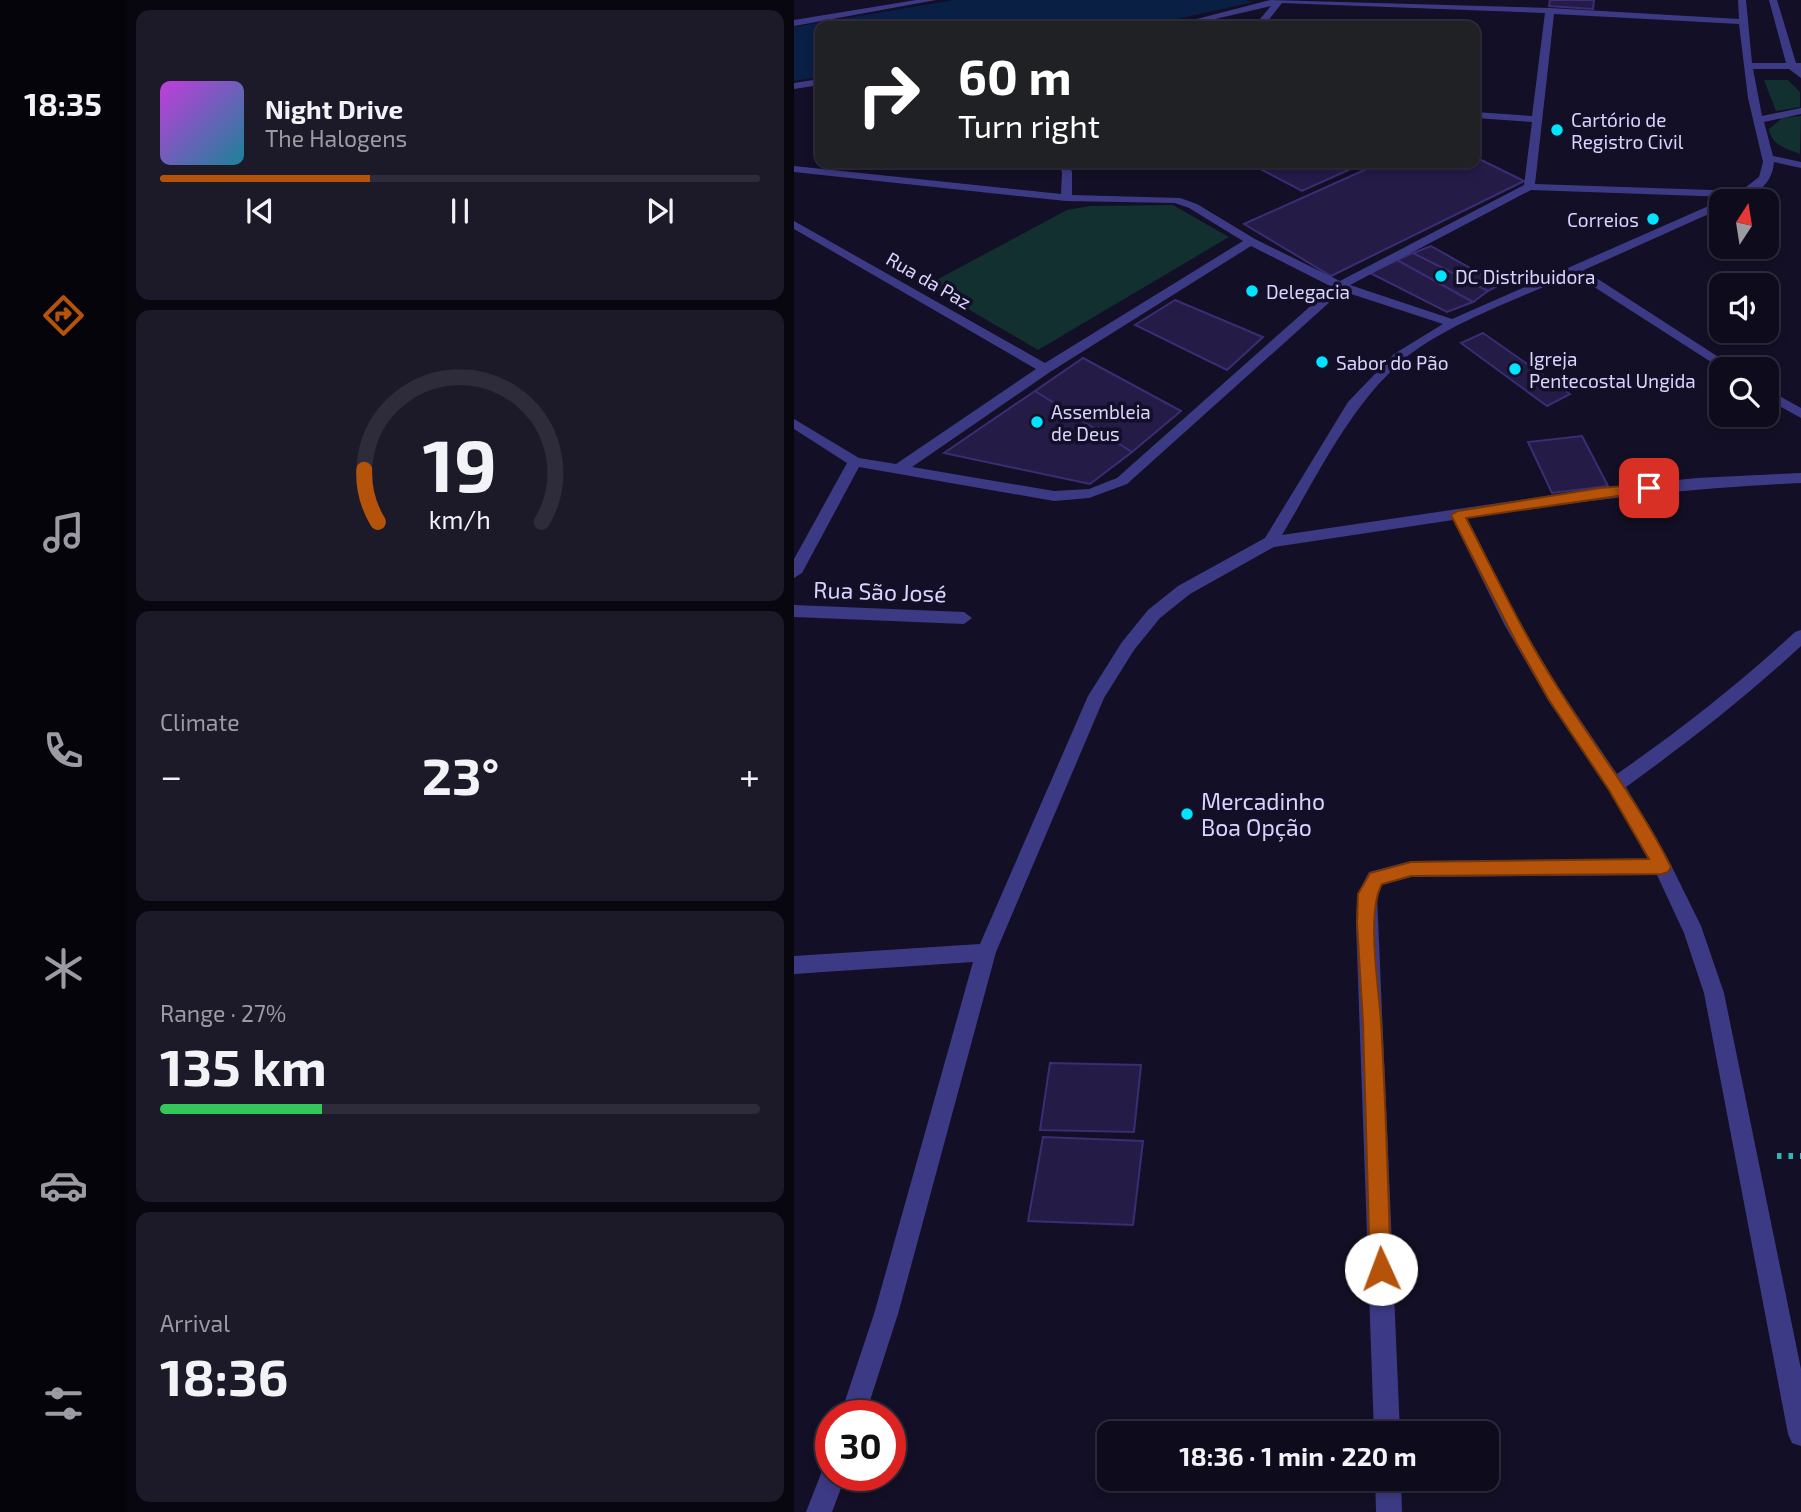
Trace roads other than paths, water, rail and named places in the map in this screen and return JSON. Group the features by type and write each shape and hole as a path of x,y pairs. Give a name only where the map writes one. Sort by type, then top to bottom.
{"street":[{"path":"794,23 834,11 932,0"},
{"path":"1274,0 1639,12 1743,22"},
{"path":"1742,0 1748,66 1758,120 1769,158 1768,172 1763,181 1752,189"},
{"path":"1773,0 1800,75"},
{"path":"1196,21 1279,1"},
{"path":"1263,21 1279,1"},
{"path":"1529,187 1550,11"},
{"path":"1748,66 1796,66"},
{"path":"794,86 815,83"},
{"path":"1758,120 1800,111"},
{"path":"1480,115 1538,118"},
{"path":"1769,158 1800,164"},
{"path":"1065,168 1066,198"},
{"path":"794,169 1066,198 1176,200 1193,206 1251,241 1340,286 1453,323"},
{"path":"794,423 855,462 1054,496 1081,497 1098,494 1122,481 1340,286 1529,187 1709,193"},
{"path":"1271,541 1353,405 1399,357 1453,323 1709,210"},
{"name":"Rua da Paz","path":"794,224 1044,369"},
{"path":"898,470 1044,369 1251,241"},
{"path":"1573,268 1711,357"},
{"path":"1779,401 1800,414"},
{"path":"794,573 855,462"},
{"path":"857,1400 886,1314 986,952 1096,696 1128,646 1154,614 1184,590 1271,541 1600,493 1698,483 1800,478"},
{"path":"1458,515 1522,641 1554,695 1615,785 1662,867 1694,932 1714,993 1800,1434"},
{"name":"Rua São José","path":"794,611 964,618"},
{"path":"1615,785 1700,725 1750,684 1800,636"},
{"path":"1387,1421 1367,894 1376,878 1411,869 1662,867"},
{"path":"794,965 986,952"},
{"path":"818,1512 827,1491"},
{"path":"1389,1491 1390,1512"}],"water":[{"path":"954,0 1253,2 1168,21 830,21"},
{"path":"815,23 815,78 794,81 794,27"}],"place":[{"name":"Cartório de Registro Civil","path":"1557,130"},
{"name":"Correios","path":"1653,219"},
{"name":"DC Distribuidora","path":"1441,276"},
{"name":"Delegacia","path":"1252,291"},
{"name":"Sabor do Pão","path":"1322,362"},
{"name":"Igreja Pentecostal Ungida","path":"1515,369"},
{"name":"Assembleia de Deus","path":"1037,422"},
{"name":"Mercadinho Boa Opção","path":"1187,814"}]}
